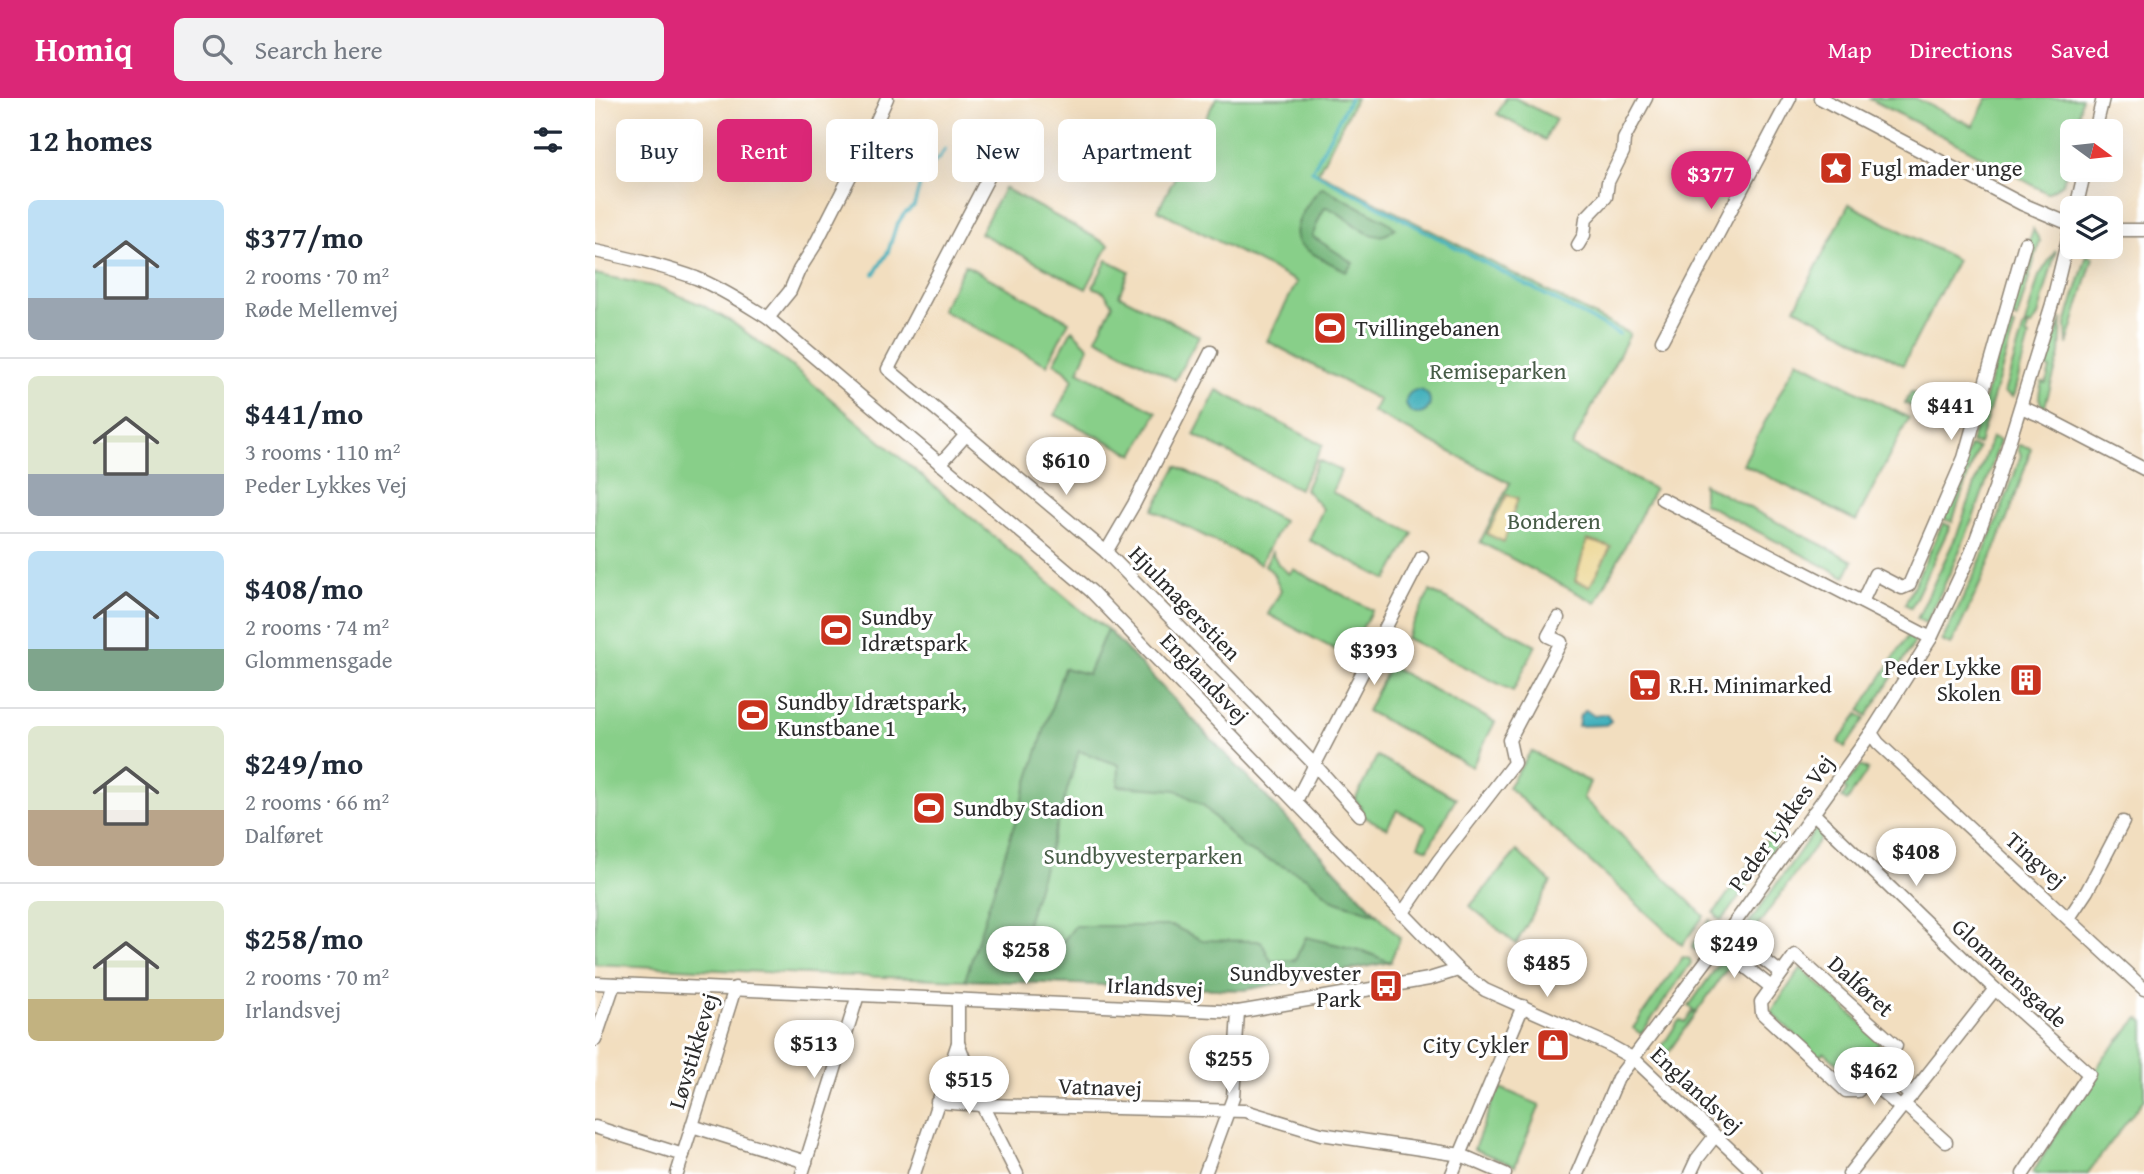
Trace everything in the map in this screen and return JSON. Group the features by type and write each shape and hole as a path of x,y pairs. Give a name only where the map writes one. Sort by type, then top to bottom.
{"street":[{"path":"768,318 790,290 815,245 887,98"},
{"path":"1578,245 1584,235 1586,218 1606,197 1608,182 1623,152 1624,139 1646,98"},
{"path":"1662,340 1790,98"},
{"path":"1820,98 2022,204 2060,219"},
{"path":"2098,119 2103,98"},
{"name":"Hjulmagerstien","path":"986,182 888,369 1106,552 1315,765 1360,815"},
{"path":"2123,230 2144,230"},
{"path":"1862,603 1875,574 1902,587 1909,585 1919,565 1964,458 2025,243"},
{"name":"Englandsvej","path":"595,251 638,260 696,279 768,318 1091,591 1458,970 1485,990 1634,1059 1756,1174"},
{"name":"Peder Lykkes Vej","path":"1577,1174 1618,1078 1728,932 1871,733 1931,638 1971,553 1995,488 2063,259"},
{"path":"1106,552 1135,504 1211,352"},
{"path":"2021,407 2144,469"},
{"path":"940,464 965,436"},
{"path":"1662,499 1931,638"},
{"path":"1296,801 1422,557"},
{"path":"1402,914 1439,860 1514,763 1509,740 1561,642 1548,636 1558,618"},
{"name":"Tingvej","path":"1871,733 1878,743 2144,989"},
{"name":"Glommensgade","path":"1813,813 1995,989 2089,1074 2023,1174"},
{"path":"2069,918 2087,891 2123,822"},
{"path":"1728,932 1781,973 1761,1002 1762,1013 1846,1091 1858,1091 1868,1080 1906,1103"},
{"path":"1718,945 1771,987"},
{"name":"Dalføret","path":"1781,973 1794,955 1896,1046 1868,1080"},
{"name":"Irlandsvej","path":"595,983 1238,1012 1429,979 1458,970"},
{"path":"595,1040 614,984"},
{"name":"Løvstikkevej","path":"677,1174 735,988"},
{"path":"1849,1174 1995,989"},
{"path":"804,1168 858,996"},
{"path":"914,1174 958,1043 958,1000"},
{"path":"1452,1174 1523,1006"},
{"path":"1205,1174 1233,1098 1238,1012"},
{"path":"958,1043 982,1105 1017,1174"},
{"path":"1879,1066 1906,1103 1946,1142"},
{"name":"Vatnavej","path":"937,1102 1245,1111 1321,1134 1461,1155 1505,1174"},
{"name":"Løvstikkevej","path":"692,1126 804,1168"},
{"path":"595,1127 683,1155"},
{"path":"1690,1174 1697,1159 1715,1136"}],"green space":[{"name":"Remiseparken","path":"1216,98 1356,98 1318,172 1630,334 1572,446 1654,489 1596,603 1480,542 1510,483 1373,412 1379,400 1267,341 1297,282 1158,210 1172,182 1216,182 1216,119 1205,119"},
{"path":"1506,98 1515,98 1556,119 1545,140 1497,114"},
{"path":"1868,98 1915,98 1973,126 1987,98 2082,98 2078,119 2060,119 2060,182 2063,182 2047,193"},
{"path":"1322,187 1395,228 1378,236 1360,229 1326,207 1312,236 1353,263 1346,272 1307,250 1298,240 1296,232 1302,215"},
{"path":"1004,188 1109,245 1086,289 980,233"},
{"path":"1849,204 1957,260 1903,365 1795,308"},
{"path":"2033,229 2040,241 2017,319 2008,315"},
{"path":"2056,250 2038,316 2032,326 2025,324 2039,276"},
{"path":"2086,259 2093,259 2067,345 2066,324"},
{"path":"1107,260 1129,271 1119,295 1199,336 1175,380 1096,338 1113,304 1104,292 1093,287"},
{"path":"965,265 1069,321 1047,365 941,310"},
{"name":"Sundby Idrætspark","path":"595,274 661,288 702,305 732,322 794,368 1082,611 1107,629 1400,938 1390,962 1244,990 595,964"},
{"path":"2062,318 2060,354 2044,409 2039,399 2040,389 2042,382 2046,383 2050,369 2046,367"},
{"path":"2008,323 2015,326 1979,444 1971,443"},
{"path":"2024,326 2028,327 2026,335 2029,337 2013,397 2004,393"},
{"path":"1072,330 1089,347 1078,371 1157,412 1134,455 1055,415 1073,379 1054,363"},
{"path":"1797,360 1909,418 1856,521 1743,464"},
{"path":"1217,390 1323,445 1299,489 1194,435"},
{"path":"1911,392 1952,413 1943,430 1924,420 1926,414 1905,403"},
{"path":"1992,437 2000,440 1985,487 1958,556 1926,623 1917,619 1958,532"},
{"path":"2019,445 2031,448 2015,499 1985,573 1951,645 1942,641 1995,526 2021,455"},
{"path":"1970,446 1978,448 1952,522 1944,519"},
{"path":"1318,460 1341,471 1332,492 1413,533 1387,580 1309,540 1323,509 1305,489"},
{"path":"1177,466 1283,521 1260,564 1153,510"},
{"path":"1703,484 1853,561 1845,577 1703,503"},
{"path":"1943,523 1950,526 1911,608 1905,604"},
{"path":"1272,552 1278,564 1289,574 1293,569 1372,610 1347,656 1268,614 1281,591 1273,573 1265,565"},
{"path":"1430,591 1536,645 1513,691 1406,638"},
{"path":"1107,629 1377,914 1333,900 1306,877 1243,848 1204,806 1176,790 1118,786 1119,765 1079,751 1025,930 1062,943 1075,926 1173,926 1202,940 1261,941 1271,961 1295,960 1306,937 1363,951 1390,962 1244,990 965,980 1064,668 1088,674"},
{"path":"1909,634 1913,645 1867,716 1860,710"},
{"path":"1389,666 1495,722 1472,767 1367,711"},
{"path":"1858,714 1865,719 1845,747 1838,742"},
{"path":"1531,751 1590,782 1583,798 1704,916 1682,945 1508,787"},
{"path":"1377,756 1456,798 1428,849 1418,845 1427,826 1397,810 1387,828 1360,815 1361,807 1355,800"},
{"path":"1860,766 1868,770 1847,801 1842,798 1847,790 1844,788"},
{"path":"1794,802 1801,805 1787,829 1720,920 1714,913"},
{"path":"1817,827 1826,829 1747,941 1741,934"},
{"path":"1517,851 1551,882 1516,944 1470,906"},
{"path":"1710,920 1714,931 1699,952 1692,948 1693,944"},
{"path":"1683,957 1690,959 1691,963 1641,1034 1633,1028"},
{"path":"1724,957 1731,959 1729,966 1696,1013 1689,1006"},
{"path":"1801,968 1881,1041 1851,1076 1824,1052 1818,1057 1771,1012"},
{"path":"1692,1012 1695,1014 1667,1054 1659,1051 1678,1022 1685,1022"},
{"path":"2139,1018 2144,1022 2144,1099 2087,1174 2032,1174 2104,1057"},
{"path":"1498,1087 1540,1105 1515,1166 1474,1149"}],"sand":[{"path":"1507,495 1518,498 1504,542 1487,534"},
{"path":"1587,540 1611,547 1590,586 1575,581"}],"water":[{"path":"1418,390 1426,394 1430,402 1426,410 1418,414 1410,410 1406,402 1410,394"},
{"path":"1586,710 1594,716 1607,714 1611,721 1606,725 1578,726 1580,715"}],"waterway":[{"path":"1350,98 1312,171 1619,334"},
{"path":"874,274 888,252 896,226 914,206 923,173 945,149"}],"place":[{"name":"Fugl mader unge","path":"1836,168"},
{"name":"Tvillingebanen","path":"1330,328"},
{"name":"Sundby Idrætspark","path":"836,630"},
{"name":"Peder Lykke Skolen","path":"2026,680"},
{"name":"R.H. Minimarked","path":"1645,685"},
{"name":"Sundby Idrætspark, Kunstbane 1","path":"753,715"},
{"name":"Sundby Stadion","path":"929,808"},
{"name":"Sundbyvester Park","path":"1386,986"},
{"name":"City Cykler","path":"1553,1045"}],"park label":[{"name":"Bonderen","path":"1554,521"},
{"name":"Sundbyvesterparken","path":"1143,856"}]}
